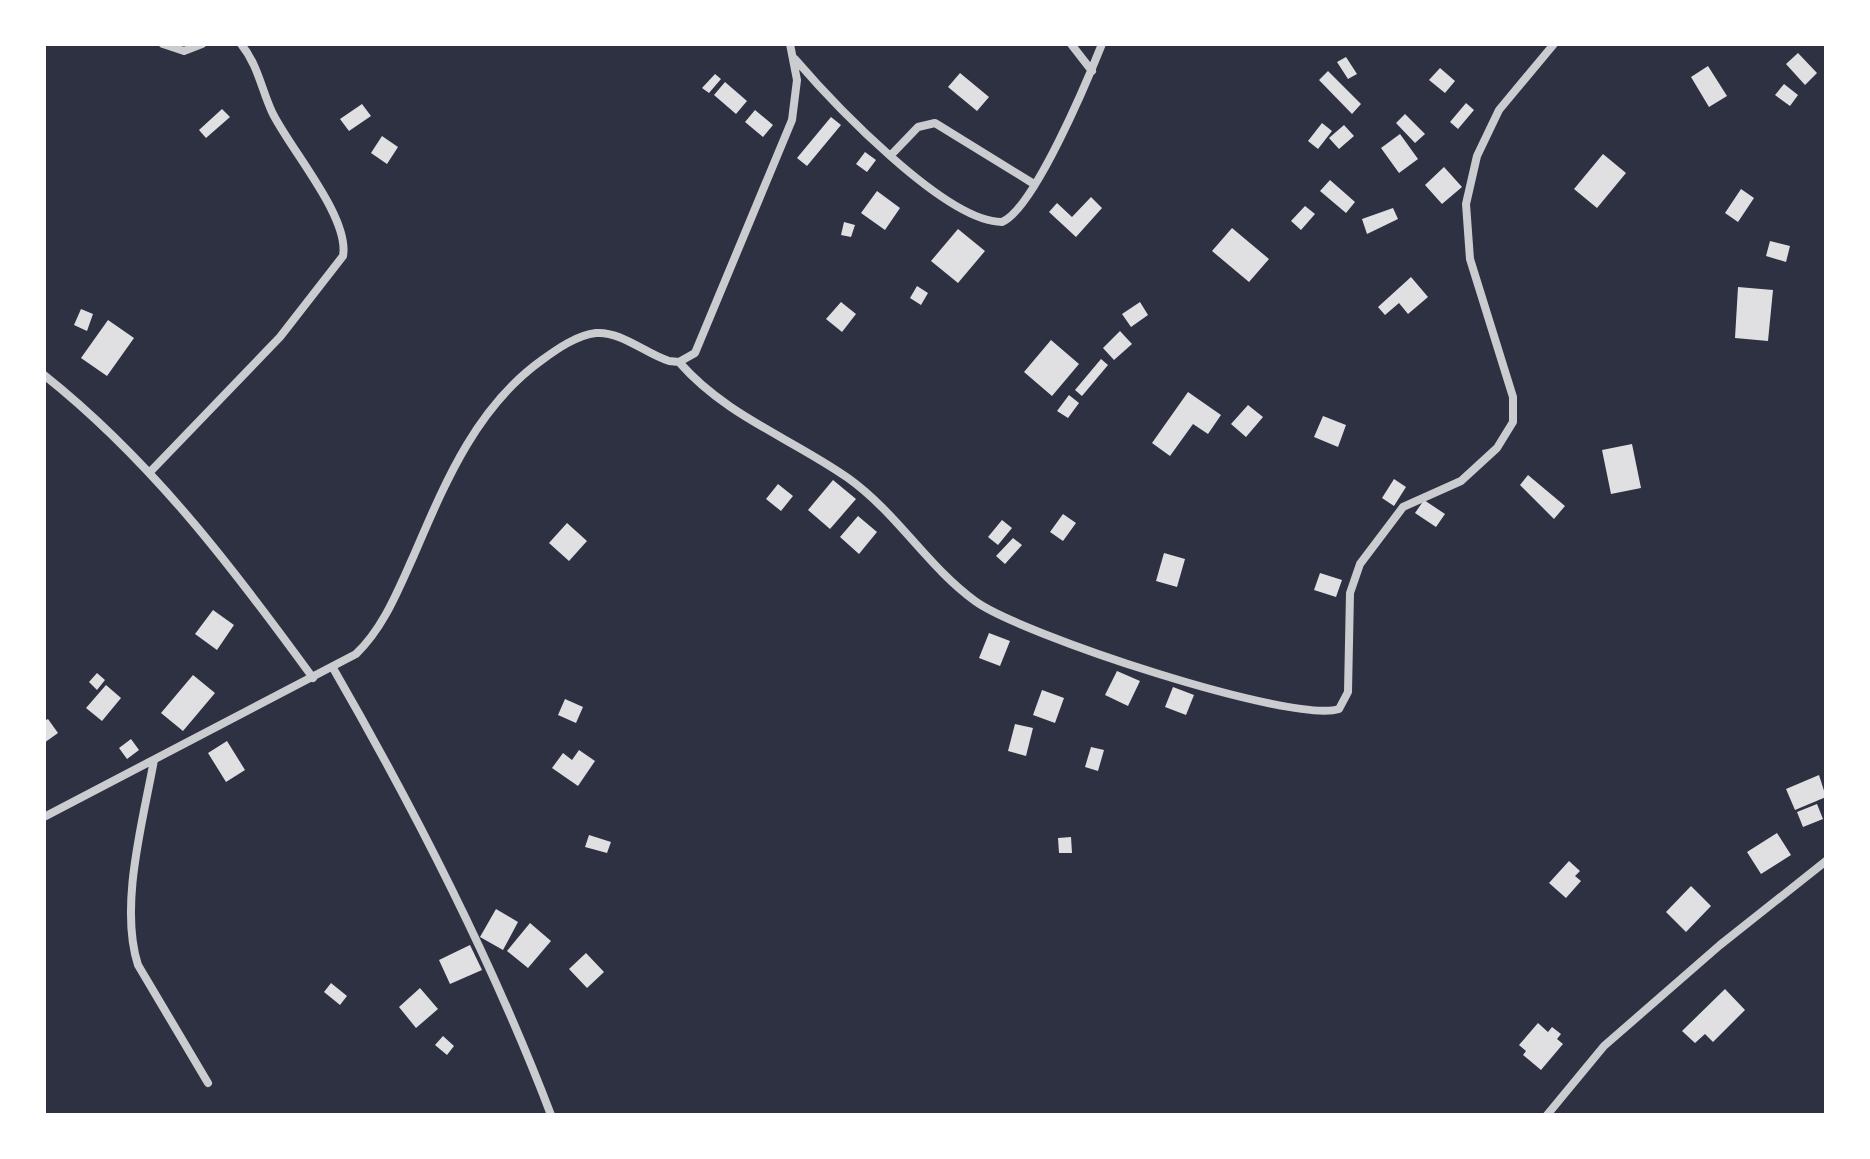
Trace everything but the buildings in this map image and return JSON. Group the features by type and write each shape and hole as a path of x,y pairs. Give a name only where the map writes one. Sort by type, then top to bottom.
{"street":[{"path":"163,44 184,51 202,44"},
{"path":"150,472 280,337 343,256 341,233 331,211 271,110 257,68 241,44"},
{"path":"679,362 695,353 708,329 757,198 785,137 796,99 795,58 790,44"},
{"path":"1071,44 1092,71"},
{"path":"795,58 843,113 891,155 958,205 993,222 1002,222 1016,213 1034,184 1092,71 1102,44"},
{"path":"44,817 356,654 381,624 448,477 467,443 508,389 529,369 574,340 595,333 615,336 660,358 679,362 696,381 732,410 851,480 892,517 953,583 1001,617 1103,657 1202,685 1317,711 1339,709 1348,692 1350,593 1360,564 1403,507 1461,481 1497,448 1513,422 1513,397 1470,259 1466,204 1477,156 1499,110 1554,44"},
{"path":"891,155 918,127 935,123 1034,184"},
{"path":"44,375 97,418 150,472 219,554 313,678"},
{"path":"333,668 383,751 507,1002 551,1115"},
{"path":"154,760 133,889 130,929 133,950 138,965 208,1083"},
{"path":"1547,1115 1604,1046 1756,914 1826,861"}]}
